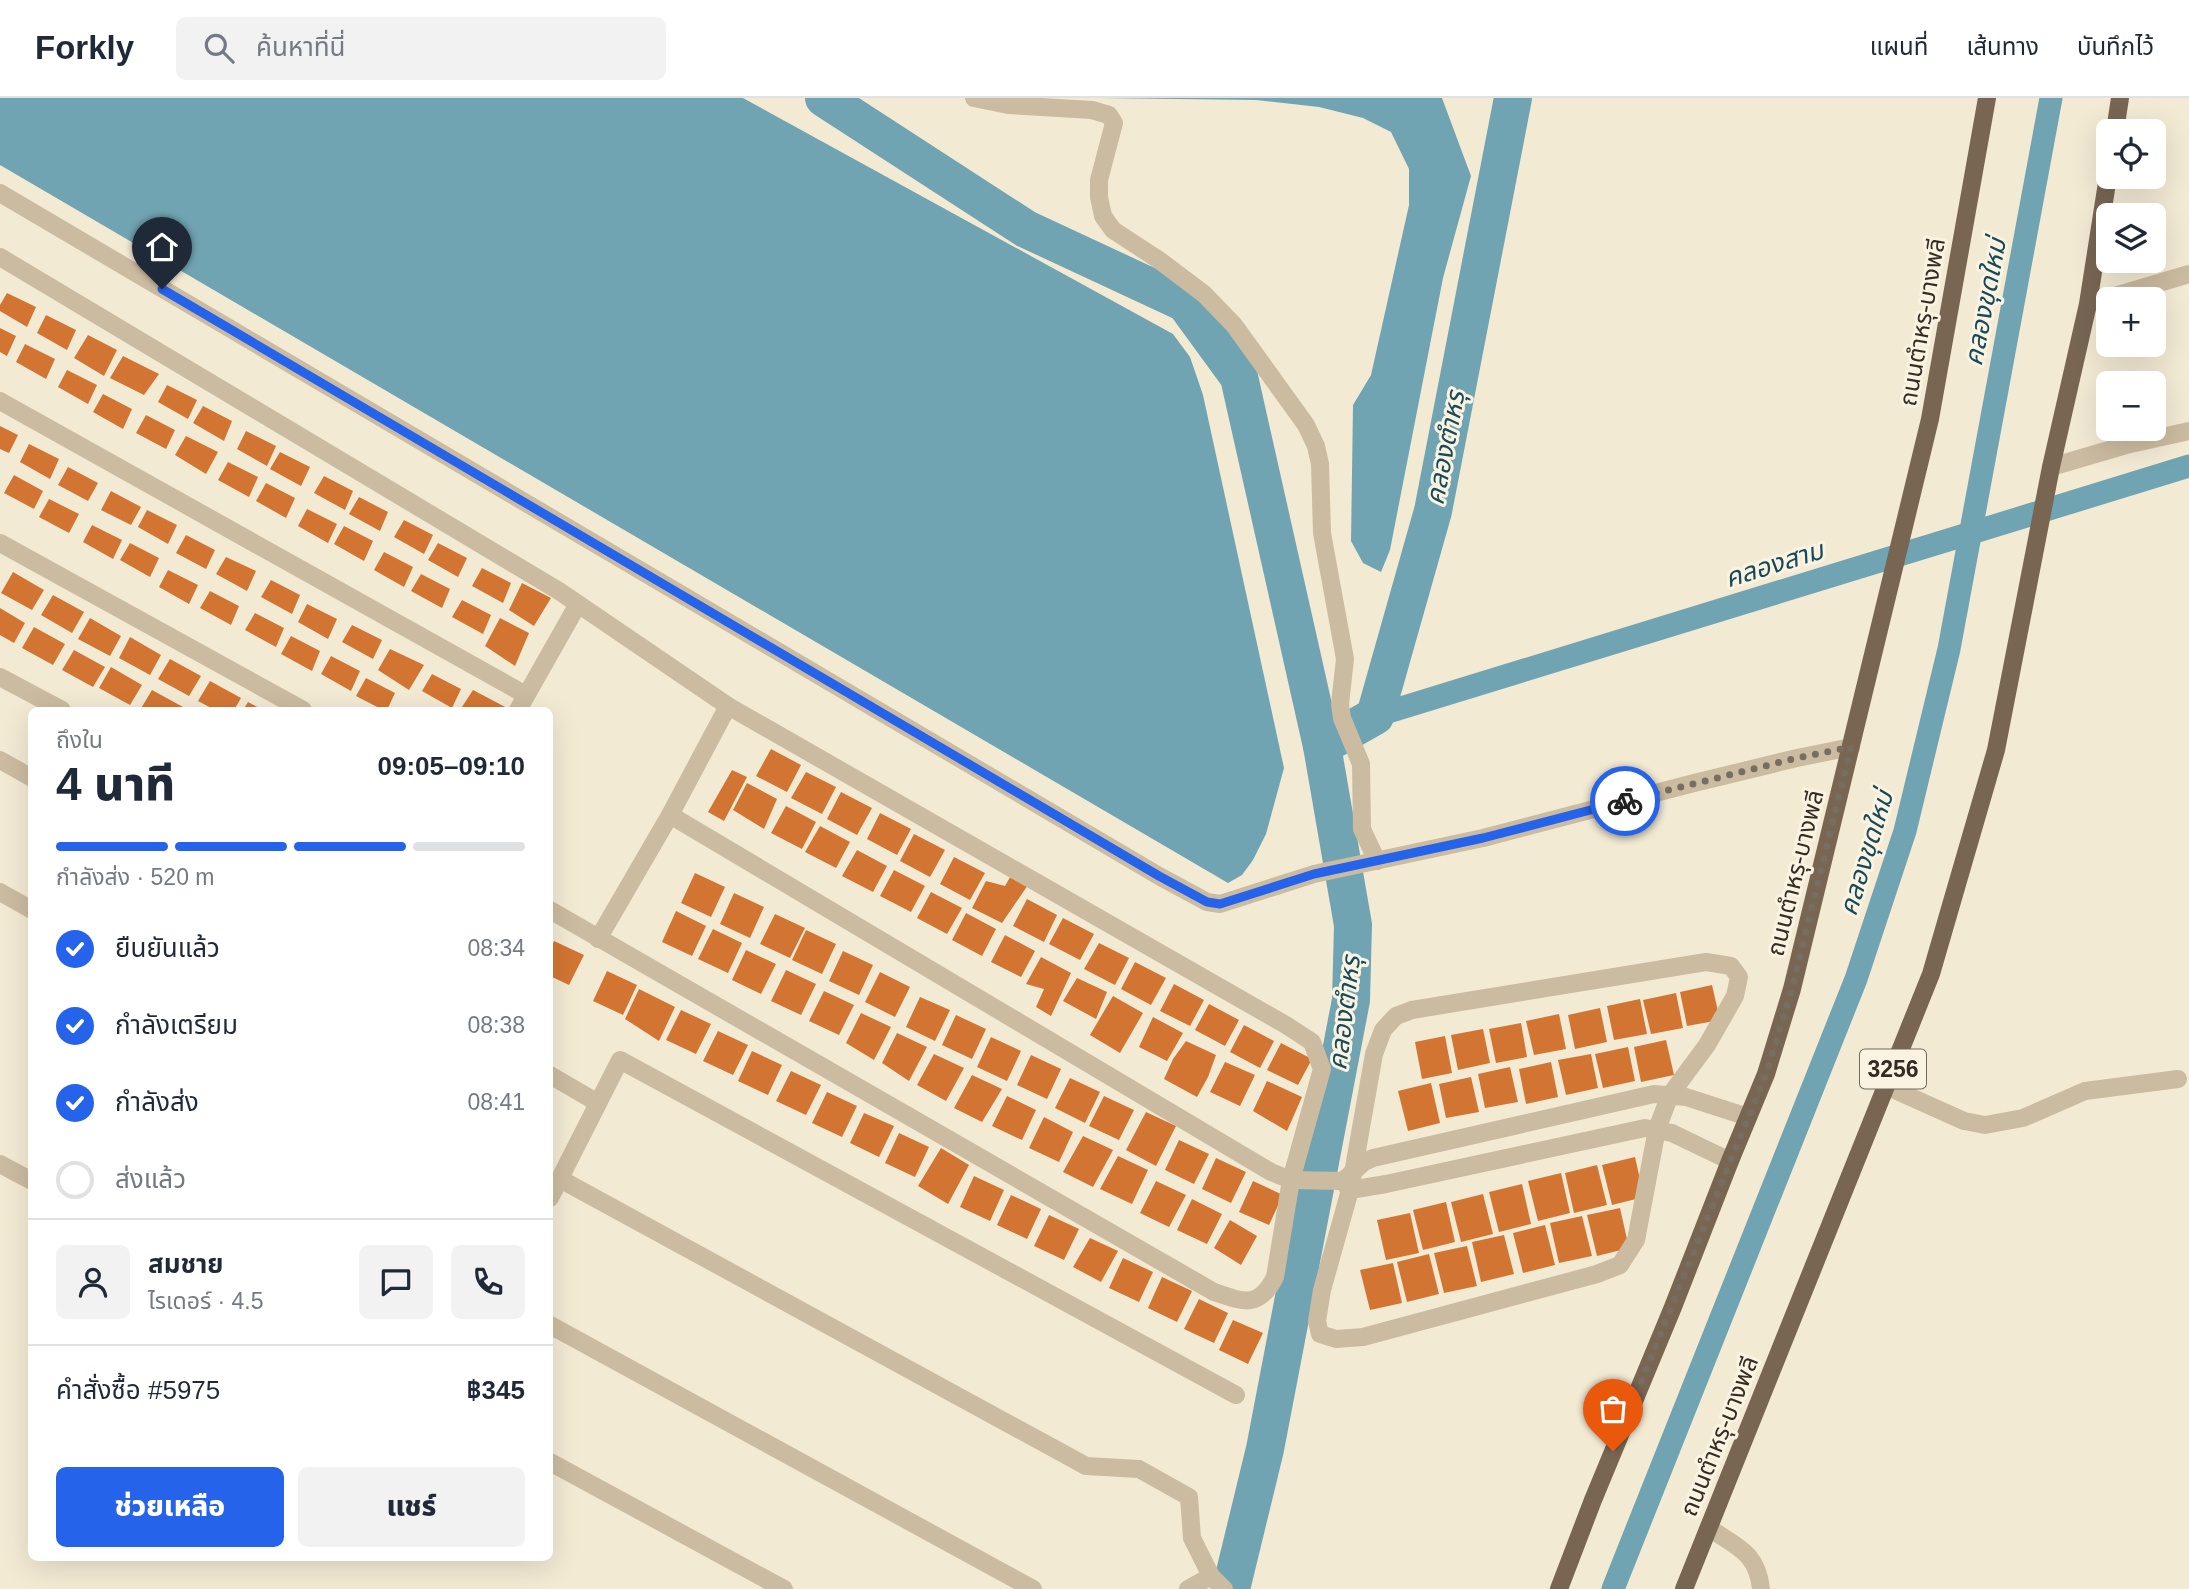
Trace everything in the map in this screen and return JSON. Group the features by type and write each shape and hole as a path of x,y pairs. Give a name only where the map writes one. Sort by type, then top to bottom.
{"main road":[{"name":"ถนนตำหรุ-บางพลี","path":"1559,1589 1766,1074 1792,989 1930,419 1987,98"},
{"path":"2117,119 2120,98"},
{"name":"ถนนตำหรุ-บางพลี","path":"1684,1589 1931,974 1996,750 2051,467 2088,304 2106,189"}],"street":[{"path":"974,98 1008,105 1092,110 1110,115 1114,123 1112,136 1099,180 1103,216 1112,230 1159,260 1211,302 1234,325 1306,425 1317,446 1322,533 1345,659 1340,704 1342,718 1361,764 1362,829 1377,862"},
{"path":"0,193 1207,902 1220,904 1330,870 1483,838 1797,758 1851,747"},
{"path":"0,257 578,604 727,706 1312,1042 1322,1069 1300,1180 1275,1277 1269,1290 1258,1298 1243,1302 1214,1292 553,912"},
{"path":"2088,304 2189,274"},
{"path":"0,401 522,703 578,604"},
{"path":"2051,467 2126,445 2189,431"},
{"path":"0,543 298,707"},
{"path":"0,677 56,707"},
{"path":"598,939 670,815 727,706"},
{"path":"0,760 28,776"},
{"path":"670,815 1271,1172 1300,1180 1386,1184 1645,1128 1672,1133 1730,1161"},
{"path":"0,892 28,908"},
{"path":"1706,961 1731,966 1739,977 1735,996 1707,1045 1670,1095 1657,1129 1636,1240 1620,1265 1597,1275 1363,1337 1336,1339 1320,1334 1317,1321 1322,1290 1374,1054 1383,1030 1396,1016 1412,1010 1706,961"},
{"path":"553,1192 620,1060 1236,1395"},
{"path":"553,1077 598,1103"},
{"path":"1886,1086 1964,1121 1984,1125 2023,1118 2085,1091 2178,1079"},
{"path":"1345,1181 1364,1162 1373,1158 1654,1094 1685,1097 1748,1117"},
{"path":"0,1164 28,1179"},
{"path":"560,1179 1086,1466 1139,1469 1189,1497 1192,1538 1211,1576 1224,1589"},
{"path":"553,1327 1033,1589"},
{"path":"553,1464 785,1589"},
{"path":"1709,1528 1746,1553 1756,1564 1761,1589"},
{"path":"1188,1589 1211,1576"}],"water":[{"path":"0,98 743,98 1173,334 1190,357 1203,395 1284,768 1266,834 1253,860 1242,875 1228,883 0,165"},
{"path":"1099,98 1442,98 1471,176 1443,278 1390,550 1381,572 1363,563 1351,541 1353,405 1371,375 1409,205 1409,169 1391,132 1363,118 1319,107 1256,100"}],"building":[{"path":"7,293 36,307 27,327 0,311 0,305"},
{"path":"46,315 76,330 67,350 37,333"},
{"path":"0,328 16,336 7,356 0,352"},
{"path":"88,335 117,350 104,376 74,358"},
{"path":"25,344 55,359 46,379 16,362"},
{"path":"123,356 159,374 144,395 110,378"},
{"path":"67,370 97,385 88,404 58,387"},
{"path":"167,385 197,400 188,419 158,402"},
{"path":"103,394 132,409 123,429 93,412"},
{"path":"203,406 232,421 224,441 193,423"},
{"path":"146,415 175,430 166,449 136,433"},
{"path":"0,426 18,435 9,453 0,449"},
{"path":"246,431 276,446 267,466 237,449"},
{"path":"186,436 218,452 206,474 175,455"},
{"path":"29,444 59,459 50,479 20,462"},
{"path":"280,452 310,467 301,486 270,469"},
{"path":"228,462 258,477 249,497 218,480"},
{"path":"68,467 98,483 88,501 58,485"},
{"path":"14,475 43,491 34,509 4,493"},
{"path":"324,476 353,491 345,510 314,493"},
{"path":"266,483 295,498 286,518 256,501"},
{"path":"111,491 141,507 131,525 101,510"},
{"path":"359,497 388,512 380,531 349,514"},
{"path":"49,499 79,514 69,533 39,517"},
{"path":"307,509 337,524 328,543 298,526"},
{"path":"147,510 177,525 168,544 138,527"},
{"path":"404,520 433,535 424,554 394,537"},
{"path":"92,525 122,540 113,559 83,542"},
{"path":"344,526 373,541 364,561 334,544"},
{"path":"186,535 215,550 206,569 176,553"},
{"path":"130,543 159,558 150,577 120,560"},
{"path":"438,543 467,558 458,577 428,560"},
{"path":"384,552 413,567 404,587 374,570"},
{"path":"226,557 256,571 247,591 216,574"},
{"path":"482,568 511,583 503,603 472,586"},
{"path":"168,570 198,585 189,604 159,587"},
{"path":"13,572 44,590 32,610 1,593"},
{"path":"421,574 450,589 442,608 411,591"},
{"path":"271,580 300,595 292,614 261,597"},
{"path":"522,583 551,598 534,626 509,610"},
{"path":"210,591 239,606 231,625 200,608"},
{"path":"53,595 84,612 72,633 41,615"},
{"path":"462,600 491,615 483,634 452,617"},
{"path":"307,604 337,619 328,639 298,622"},
{"path":"0,608 25,623 14,643 0,635"},
{"path":"255,613 284,628 276,647 245,630"},
{"path":"90,618 121,636 110,656 78,639"},
{"path":"500,618 529,633 515,666 485,646"},
{"path":"352,625 382,640 373,659 342,642"},
{"path":"34,627 65,644 53,665 22,648"},
{"path":"291,636 320,651 312,671 281,654"},
{"path":"130,637 161,655 150,675 119,658"},
{"path":"390,649 424,665 409,690 378,670"},
{"path":"74,650 105,667 93,687 62,670"},
{"path":"331,656 360,671 351,691 321,674"},
{"path":"170,659 201,676 189,696 158,679"},
{"path":"111,667 142,685 130,705 99,688"},
{"path":"432,674 461,689 452,707 422,691"},
{"path":"366,678 395,693 388,707 377,707 356,696"},
{"path":"210,681 241,698 236,707 209,707 198,701"},
{"path":"152,690 183,707 142,707"},
{"path":"473,690 505,707 462,707"},
{"path":"248,702 257,707 245,707"},
{"path":"771,749 801,765 787,792 756,776"},
{"path":"732,770 747,777 724,821 708,812"},
{"path":"806,772 836,787 822,814 791,798"},
{"path":"747,783 777,799 764,829 733,810"},
{"path":"841,792 872,808 857,835 827,819"},
{"path":"786,806 816,822 802,849 771,833"},
{"path":"880,813 911,829 897,855 867,839"},
{"path":"820,826 850,842 836,868 805,852"},
{"path":"914,834 945,850 930,877 900,861"},
{"path":"857,850 887,866 873,892 842,876"},
{"path":"954,857 985,873 970,900 940,884"},
{"path":"894,870 925,886 911,912 880,896"},
{"path":"1013,872 1028,885 1002,923 972,908 986,881 1005,886"},
{"path":"695,873 725,887 711,917 681,903"},
{"path":"931,892 962,908 947,934 917,918"},
{"path":"734,893 764,907 750,938 720,924"},
{"path":"1027,899 1057,915 1044,942 1013,926"},
{"path":"676,911 706,926 692,956 662,942"},
{"path":"966,913 996,929 982,956 952,940"},
{"path":"775,914 805,928 790,958 760,944"},
{"path":"1063,918 1094,934 1080,960 1049,944"},
{"path":"713,929 742,943 728,973 698,959"},
{"path":"806,930 836,944 822,974 792,960"},
{"path":"1005,935 1035,951 1021,977 991,962"},
{"path":"554,941 584,955 569,985 553,977"},
{"path":"1099,943 1129,958 1115,985 1084,969"},
{"path":"746,950 776,964 761,994 732,980"},
{"path":"843,951 873,965 859,995 829,981"},
{"path":"1041,957 1071,973 1051,1016 1036,1007 1044,989 1026,984"},
{"path":"1135,962 1166,978 1151,1005 1121,989"},
{"path":"786,970 816,984 801,1015 771,1001"},
{"path":"607,971 637,985 623,1015 593,1001"},
{"path":"880,972 910,987 895,1017 865,1002"},
{"path":"1077,978 1107,992 1096,1019 1063,1001"},
{"path":"1174,984 1204,1000 1190,1026 1160,1011"},
{"path":"1712,985 1720,1020 1687,1026 1680,992"},
{"path":"639,989 675,1007 659,1041 625,1019"},
{"path":"824,991 854,1005 839,1035 809,1021"},
{"path":"1676,993 1683,1028 1651,1034 1643,1000"},
{"path":"1113,996 1143,1013 1120,1053 1090,1035"},
{"path":"920,997 950,1010 935,1041 906,1027"},
{"path":"1640,999 1647,1034 1614,1040 1607,1006"},
{"path":"1209,1004 1239,1020 1225,1046 1195,1030"},
{"path":"1600,1008 1607,1042 1575,1049 1568,1015"},
{"path":"681,1010 711,1024 696,1054 666,1040"},
{"path":"861,1013 891,1027 874,1060 846,1043"},
{"path":"1559,1014 1566,1049 1534,1055 1526,1021"},
{"path":"956,1015 986,1029 972,1059 942,1045"},
{"path":"1153,1017 1183,1033 1167,1061 1139,1047"},
{"path":"1521,1023 1527,1057 1496,1063 1489,1029"},
{"path":"1244,1025 1274,1041 1260,1068 1230,1052"},
{"path":"1483,1029 1490,1063 1458,1070 1451,1035"},
{"path":"718,1031 748,1045 733,1075 703,1061"},
{"path":"897,1033 927,1047 909,1081 882,1063"},
{"path":"1445,1036 1452,1073 1422,1079 1415,1042"},
{"path":"991,1037 1021,1051 1007,1081 977,1067"},
{"path":"1666,1040 1674,1075 1641,1082 1634,1047"},
{"path":"1186,1041 1216,1055 1197,1097 1164,1079 1173,1059"},
{"path":"1281,1043 1312,1059 1298,1085 1267,1070"},
{"path":"1628,1047 1635,1081 1603,1088 1595,1054"},
{"path":"752,1051 782,1065 768,1095 738,1081"},
{"path":"934,1054 964,1068 946,1101 917,1085"},
{"path":"1591,1054 1598,1088 1566,1095 1558,1060"},
{"path":"1031,1055 1061,1069 1047,1099 1017,1085"},
{"path":"1225,1062 1255,1075 1240,1106 1210,1092"},
{"path":"1551,1062 1558,1097 1526,1104 1519,1069"},
{"path":"1510,1067 1518,1102 1485,1108 1478,1074"},
{"path":"791,1071 821,1085 806,1115 776,1101"},
{"path":"972,1075 1002,1089 982,1122 954,1108"},
{"path":"1471,1077 1479,1112 1446,1118 1439,1084"},
{"path":"1070,1078 1100,1092 1085,1123 1055,1108"},
{"path":"1267,1081 1302,1097 1287,1131 1253,1111"},
{"path":"1431,1083 1440,1123 1408,1131 1398,1091"},
{"path":"827,1092 857,1106 842,1137 812,1123"},
{"path":"1007,1096 1036,1110 1022,1140 992,1126"},
{"path":"1104,1096 1134,1110 1119,1140 1089,1126"},
{"path":"1146,1112 1176,1126 1156,1166 1126,1150"},
{"path":"864,1113 894,1126 879,1157 850,1143"},
{"path":"1044,1117 1073,1132 1059,1162 1029,1148"},
{"path":"899,1133 929,1147 915,1177 885,1163"},
{"path":"1083,1136 1113,1150 1093,1187 1063,1172"},
{"path":"1179,1140 1209,1154 1194,1184 1165,1170"},
{"path":"941,1148 969,1165 948,1204 918,1186"},
{"path":"1118,1156 1148,1170 1132,1204 1100,1189"},
{"path":"1635,1157 1644,1197 1612,1205 1602,1165"},
{"path":"1216,1158 1246,1172 1231,1203 1202,1189"},
{"path":"1597,1165 1607,1205 1574,1213 1565,1173"},
{"path":"1561,1173 1570,1213 1538,1221 1528,1181"},
{"path":"974,1176 1004,1190 990,1221 960,1207"},
{"path":"1156,1181 1186,1195 1169,1227 1140,1213"},
{"path":"1253,1181 1283,1195 1269,1225 1239,1212"},
{"path":"1522,1184 1531,1224 1499,1232 1489,1192"},
{"path":"1483,1194 1493,1234 1461,1242 1451,1202"},
{"path":"1011,1195 1041,1209 1027,1239 997,1225"},
{"path":"1192,1199 1222,1214 1207,1244 1177,1230"},
{"path":"1446,1202 1455,1242 1423,1250 1413,1210"},
{"path":"1620,1208 1629,1248 1597,1256 1587,1215"},
{"path":"1410,1213 1419,1253 1386,1260 1377,1220"},
{"path":"1049,1215 1079,1229 1064,1260 1034,1246"},
{"path":"1582,1216 1592,1256 1559,1263 1550,1223"},
{"path":"1230,1220 1257,1236 1241,1265 1214,1248"},
{"path":"1545,1225 1555,1265 1523,1273 1513,1233"},
{"path":"1504,1235 1514,1274 1481,1282 1472,1242"},
{"path":"1090,1238 1118,1251 1101,1282 1073,1267"},
{"path":"1467,1246 1477,1286 1444,1293 1434,1253"},
{"path":"1429,1254 1439,1294 1407,1302 1397,1262"},
{"path":"1123,1258 1153,1272 1139,1302 1109,1288"},
{"path":"1393,1263 1402,1303 1370,1310 1360,1270"},
{"path":"1162,1277 1192,1291 1177,1322 1148,1308"},
{"path":"1199,1299 1228,1313 1214,1343 1184,1329"},
{"path":"1233,1320 1263,1333 1248,1364 1219,1350"}],"waterway":[{"path":"824,98 1026,229 1185,303 1239,377 1322,746 1353,925 1351,1000 1265,1449 1231,1589"},
{"name":"คลองตำหรุ","path":"1322,746 1375,716 1433,511 1513,98"},
{"name":"คลองขุดใหม่","path":"1613,1589 1856,979 1905,831 1949,649 2051,98"},
{"name":"คลองสาม","path":"1375,716 2189,466"}],"way so far":[{"path":"1613,1451 1766,1074 1792,989 1851,747 1625,801"}],"route":[{"path":"162,289 1207,902 1220,904 1314,874 1483,838 1625,801"}]}
